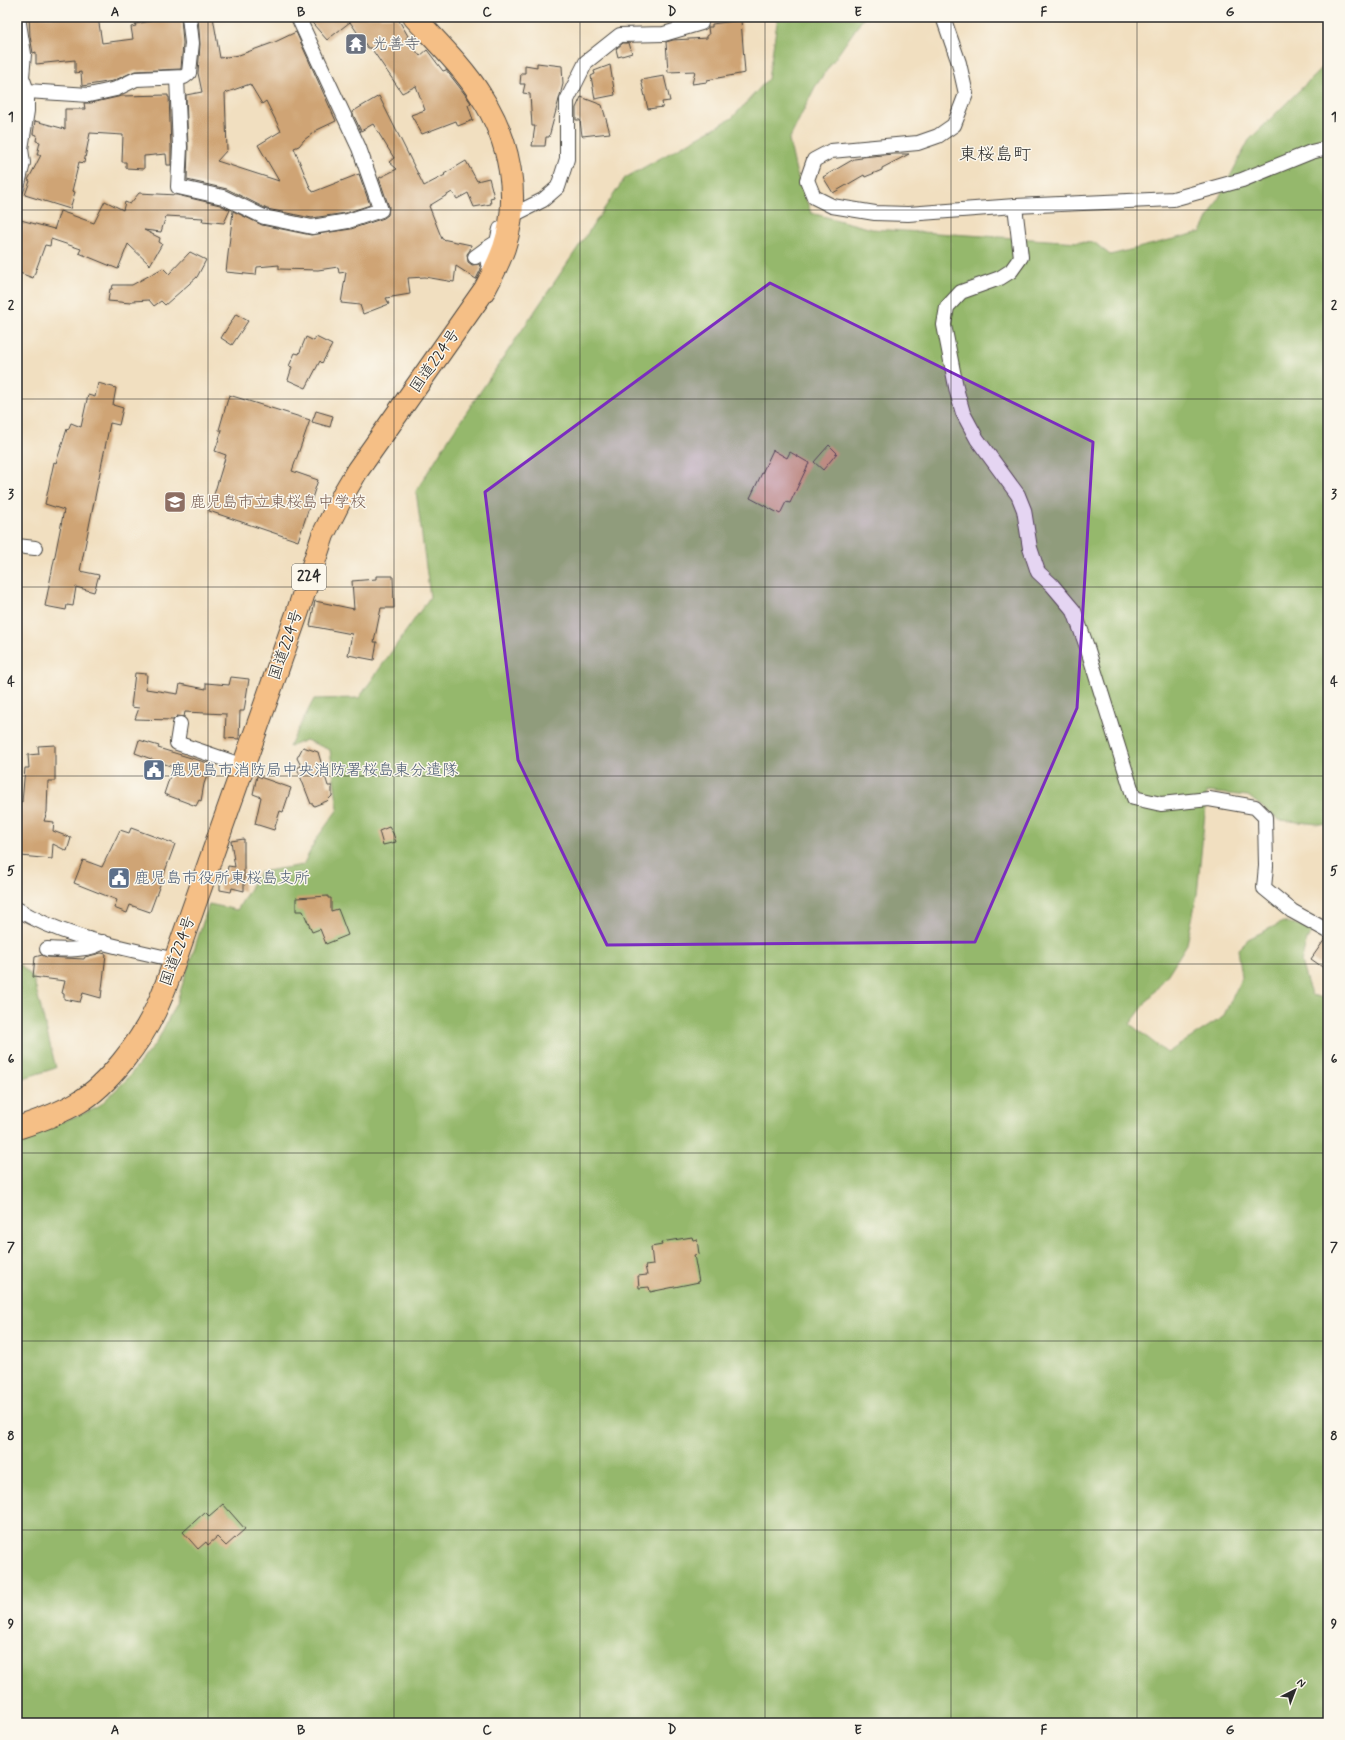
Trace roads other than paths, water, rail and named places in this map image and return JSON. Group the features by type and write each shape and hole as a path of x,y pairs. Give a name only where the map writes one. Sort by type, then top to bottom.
{"highway":[{"name":"国道224号","path":"17,1128 52,1116 81,1101 110,1077 128,1055 155,1012 244,766 324,535 344,493 386,429 485,289 505,246 512,206 511,175 506,149 496,121 481,95 446,51 414,17"}],"street":[{"path":"17,188 23,163 22,149 27,91 22,77 24,54 18,17"},
{"path":"27,91 89,95 116,89 136,79 184,77 189,73 192,43 189,17"},
{"path":"177,78 180,147 178,187 223,197 264,217 312,227 348,221 381,210 359,148 298,17"},
{"path":"475,257 497,242 500,230 500,209 543,200 558,187 567,159 567,100 586,62 620,35 664,34 701,23 702,17"},
{"path":"943,17 959,63 966,94 954,125 938,136 918,143 831,151 814,160 807,180 814,197 832,206 875,212 908,214 1015,206 1173,199 1242,180 1311,152 1328,148"},
{"path":"1015,206 1021,258 1011,271 1000,278 961,292 947,307 944,325 957,392 963,413 977,439 1018,495 1024,510 1030,548 1038,572 1052,584 1074,611 1088,647 1134,798 1161,804 1209,799 1255,807 1265,817 1266,866 1264,888 1292,911 1328,931"},
{"path":"486,249 488,264"},
{"path":"17,546 35,548"},
{"path":"180,724 178,743 244,766"},
{"path":"17,909 36,920 73,934 175,960"},
{"path":"46,949 65,950 97,946 103,942"}],"place":[{"name":"光善寺","path":"356,44"},
{"name":"鹿児島市立東桜島中学校","path":"175,502"},
{"name":"鹿児島市消防局中央消防署桜島東分遣隊","path":"154,770"},
{"name":"鹿児島市役所東桜島支所","path":"119,878"}],"district":[{"name":"東桜島町","path":"995,155"}]}
